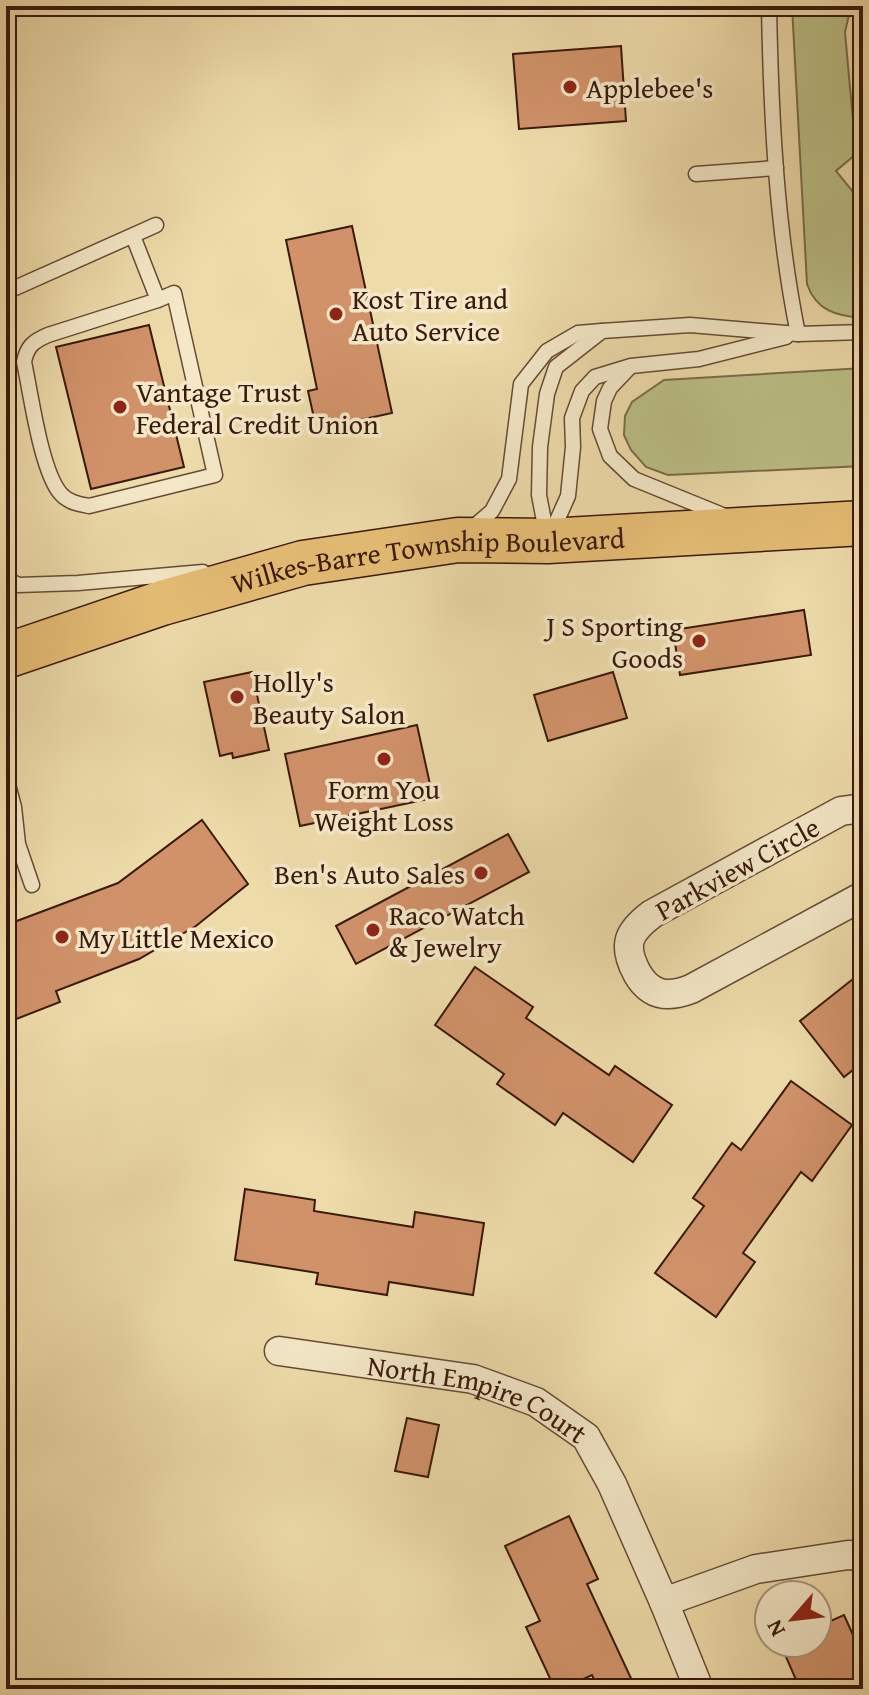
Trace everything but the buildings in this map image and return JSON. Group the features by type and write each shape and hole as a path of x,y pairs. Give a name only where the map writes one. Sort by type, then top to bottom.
{"main road":[{"name":"Wilkes-Barre Township Boulevard","path":"6,656 162,603 303,563 458,540 548,541 863,523"}],"street":[{"name":"Parkview Circle","path":"863,808 841,811 652,914 633,932 628,957 644,985 659,994 675,995 863,896"},
{"name":"North Empire Court","path":"279,1351 473,1379 536,1402 586,1437 612,1484 699,1689"},
{"path":"664,1602 756,1569 848,1555 863,1556"}],"lane":[{"path":"769,6 776,168 787,278 798,334"},
{"path":"696,174 776,168"},
{"path":"6,292 156,225"},
{"path":"133,236 158,300"},
{"path":"174,293 215,475 89,506 72,503 50,478 24,362 26,351 34,341 48,335 158,300 174,293"},
{"path":"458,540 492,511 509,479 521,384 547,351 578,333 690,325 798,334 863,332"},
{"path":"548,541 539,495 540,447 547,394 556,367 602,331"},
{"path":"548,541 568,496 573,447 572,418 582,391 595,377 631,366 699,359 798,334"},
{"path":"631,366 610,388 604,401 600,429 610,456 634,479 755,529"},
{"path":"6,578 18,585 78,583 303,563"},
{"path":"6,777 14,807 18,844 32,885"},
{"path":"6,828 18,844"}],"green space":[{"path":"792,6 856,6 849,15 845,32 856,154 836,171 863,204 863,318 845,316 822,306 807,284"},
{"path":"863,368 863,466 668,475 646,467 631,450 624,435 625,416 632,402 664,380"}],"place":[{"name":"Applebee's","path":"570,87"},
{"name":"Kost Tire and Auto Service","path":"336,314"},
{"name":"Vantage Trust Federal Credit Union","path":"120,407"},
{"name":"J S Sporting Goods","path":"699,641"},
{"name":"Holly's Beauty Salon","path":"237,697"},
{"name":"Form You Weight Loss","path":"384,759"},
{"name":"Ben's Auto Sales","path":"481,873"},
{"name":"Raco Watch & Jewelry","path":"373,930"},
{"name":"My Little Mexico","path":"62,937"}]}
